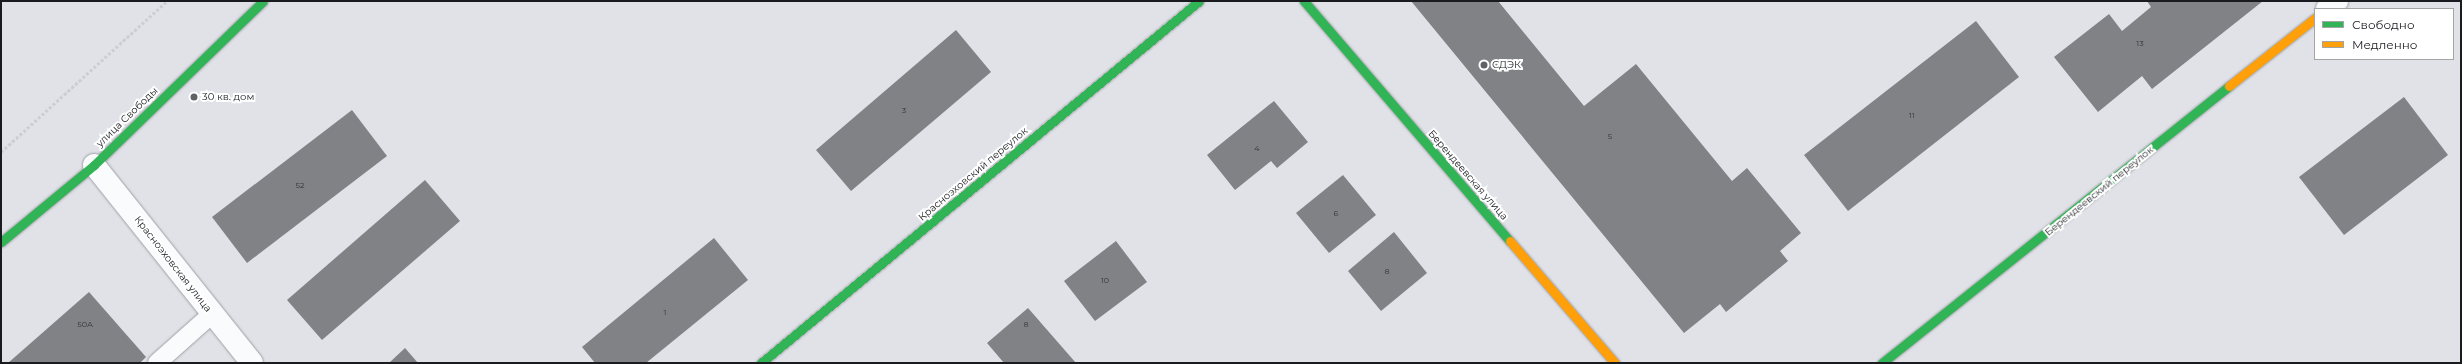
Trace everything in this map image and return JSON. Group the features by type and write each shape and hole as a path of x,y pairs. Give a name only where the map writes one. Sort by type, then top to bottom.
{"street":[{"name":"улица Свободы","path":"1,242 94,164 263,1"},
{"name":"Красноэховский переулок","path":"761,363 1199,1"},
{"name":"Берендеевская улица","path":"1304,1 1615,363"},
{"path":"2328,8 2337,1"},
{"name":"Берендеевский переулок","path":"1882,363 2314,19"},
{"name":"Красноэховская улица","path":"94,164 252,363"}],"lane":[{"path":"157,363 212,314"}],"path":[{"path":"1,152 167,1"}],"building":[{"path":"1411,1 1498,1 1584,106 1636,64 1732,181 1747,168 1801,233 1780,251 1788,261 1726,312 1720,304 1684,333"},
{"path":"2147,1 2263,1 2152,89 2142,76 2098,112 2054,57 2109,14 2122,31 2151,7"},
{"path":"1976,21 2019,77 1848,211 1804,155"},
{"path":"956,30 991,72 851,191 816,150"},
{"path":"2404,97 2448,155 2344,235 2299,177"},
{"path":"1274,101 1308,142 1277,168 1271,161 1235,190 1207,155"},
{"path":"352,110 387,156 247,263 212,217"},
{"path":"1343,175 1376,215 1329,253 1296,213"},
{"path":"425,180 460,221 322,340 287,300"},
{"path":"1394,232 1427,273 1381,311 1348,271"},
{"path":"714,238 748,280 646,363 595,363 582,347"},
{"path":"1116,241 1147,282 1095,321 1064,281"},
{"path":"89,292 146,357 140,363 8,363"},
{"path":"1028,308 1076,363 1004,363 987,343"},
{"path":"405,348 418,363 389,363"}],"traffic: fast":[{"path":"1,242 94,165 263,1"},
{"path":"761,363 1199,1"},
{"path":"1304,1 1510,241"},
{"path":"1882,363 2229,86"}],"traffic: slow":[{"path":"2229,86 2314,19"},
{"path":"1510,241 1615,363"}],"place":[{"name":"СДЭК","path":"1484,65"},
{"name":"30 кв. дом","path":"194,97"}]}
